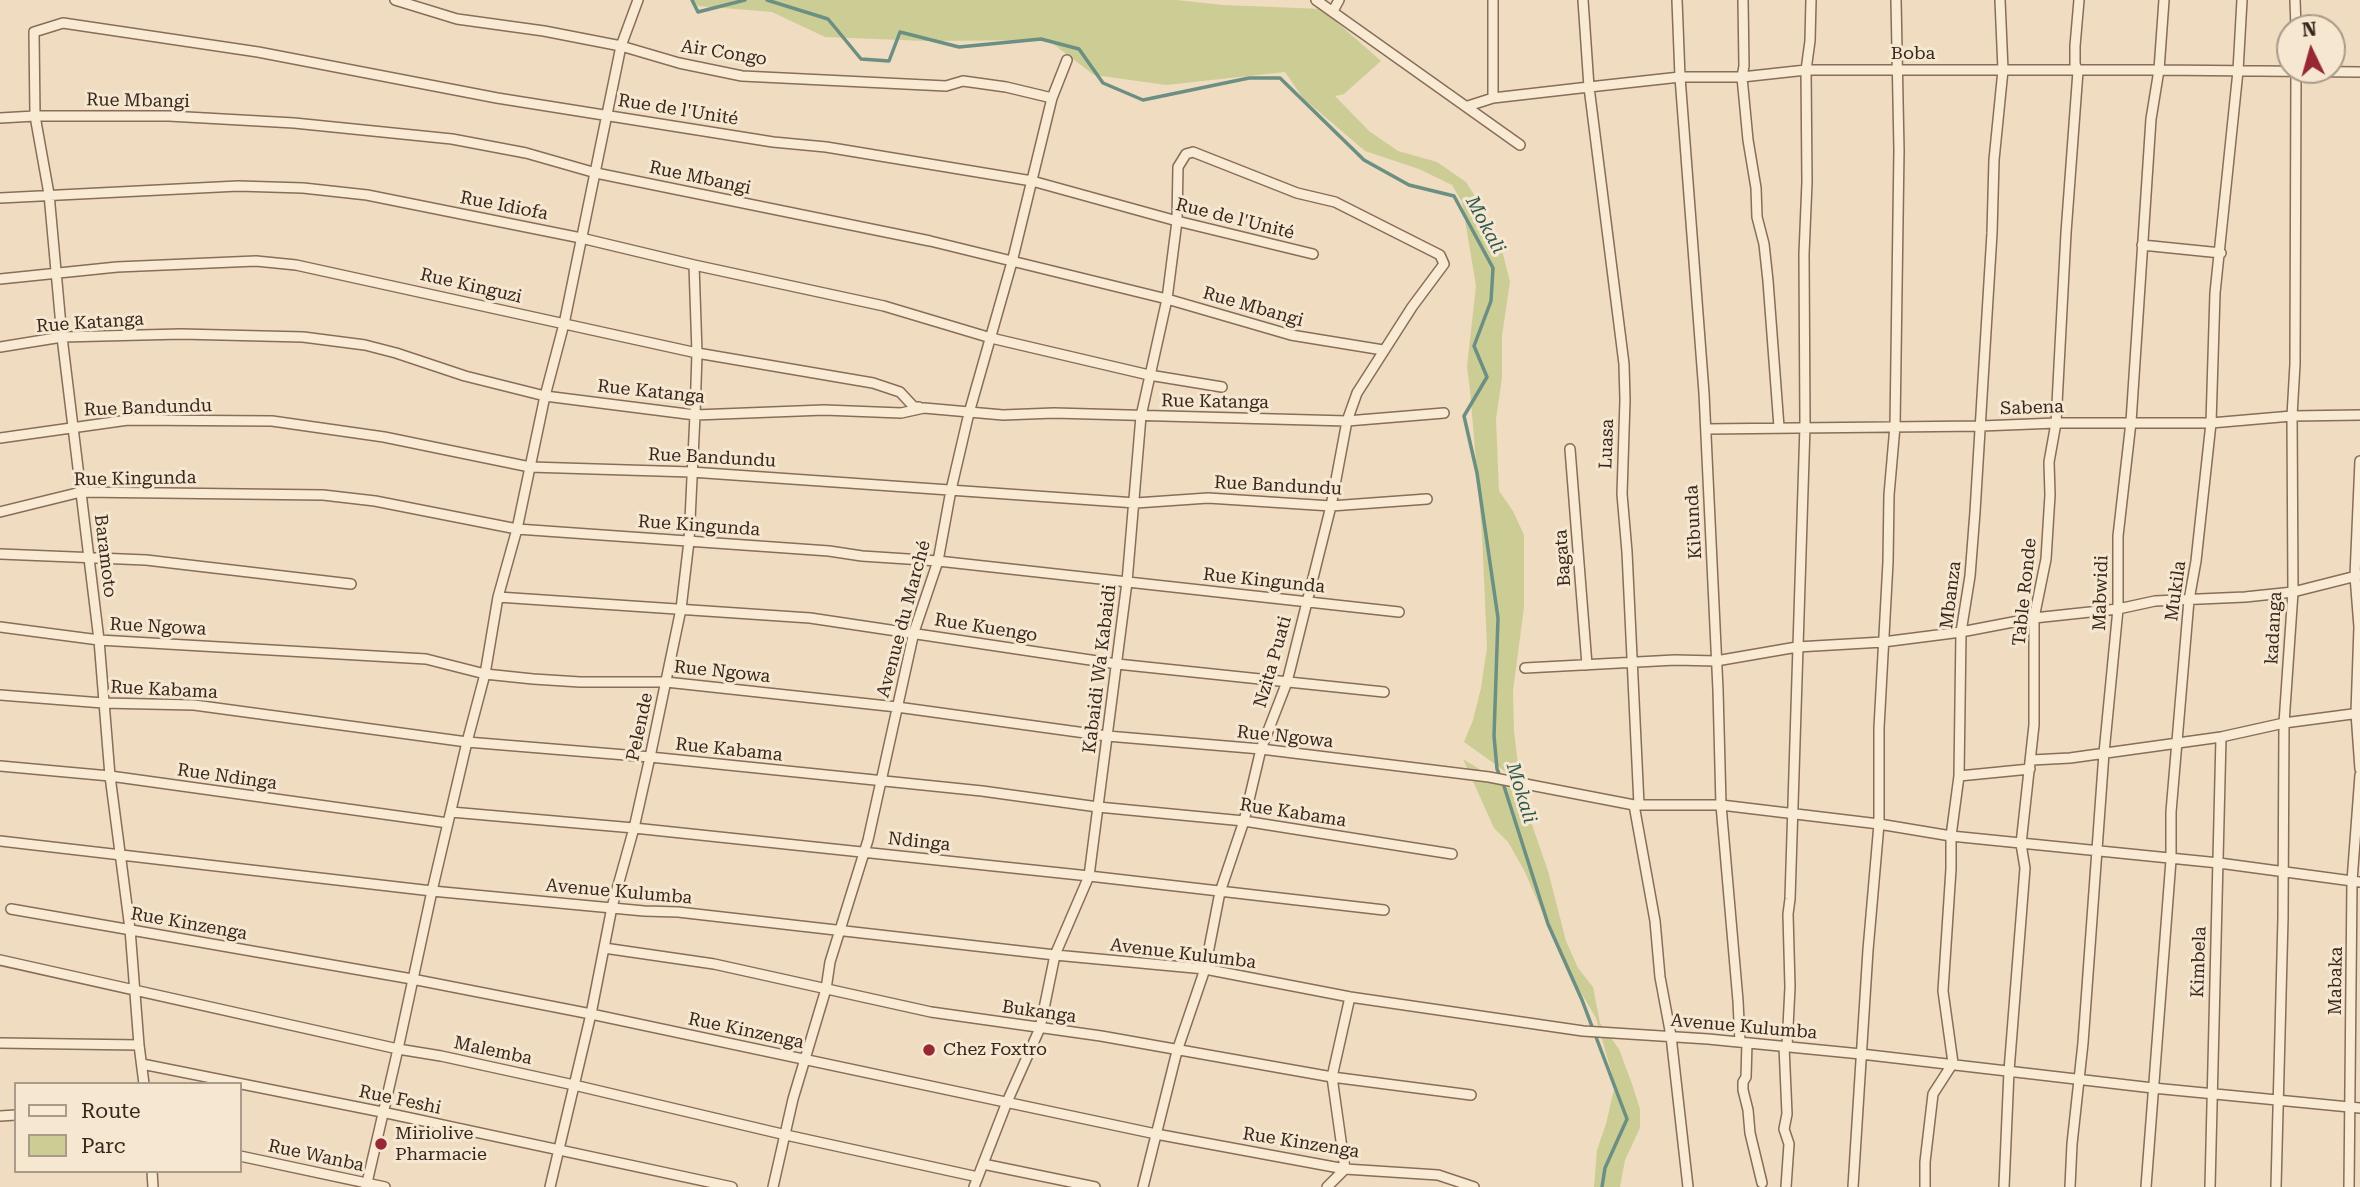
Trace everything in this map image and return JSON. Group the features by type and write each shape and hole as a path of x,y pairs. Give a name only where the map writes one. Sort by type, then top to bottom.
{"street":[{"name":"Air Congo","path":"395,0 457,19 544,31 621,46 679,63 742,76 946,86 963,80 1052,98"},
{"path":"367,1185 432,891 485,674 498,597 517,529 545,396 564,324 621,46 638,0"},
{"path":"1316,0 1520,145"},
{"path":"1333,11 1339,0"},
{"path":"1493,0 1493,98"},
{"name":"Luasa","path":"1583,0 1589,87 1624,364 1622,494 1628,552 1637,805 1655,921 1660,977 1671,1036 1688,1187"},
{"name":"Kibunda","path":"1677,0 1680,77 1706,429 1721,805 1738,1001 1748,1060 1746,1077 1742,1082 1762,1183"},
{"path":"1743,0 1742,77 1757,217 1769,281 1779,427"},
{"path":"1786,1187 1789,1144 1784,1129 1787,1114 1786,1047 1790,987 1788,914 1805,426 1806,70 1811,0"},
{"path":"1853,1187 1879,824 1879,728 1889,495 1895,426 1898,69 1896,0"},
{"name":"Mbanza","path":"1953,1063 1943,992 1951,836 1959,776 1961,632 1970,576 1981,426 1994,160 2003,71 2000,0"},
{"name":"Table Ronde","path":"2004,1187 2009,1070 2025,869 2021,844 2034,725 2034,618 2046,559 2049,462 2056,422 2078,71 2075,64 2075,46 2079,0"},
{"name":"Mabwidi","path":"2070,1187 2118,609 2118,536 2140,309 2141,245 2164,0"},
{"name":"Mukila","path":"2146,1187 2171,860 2171,811 2189,600 2196,561 2211,423 2215,293 2238,71 2242,0"},
{"name":"Rue de l'Unité","path":"34,32 63,23 258,52 497,97 1032,181 1177,221 1313,254"},
{"name":"Baramoto","path":"34,32 35,116 49,194 55,274 99,640 110,776 130,929 144,1082"},
{"name":"Avenue du Marché","path":"773,1187 793,1099 826,989 830,962 868,840 914,632 938,561 969,413 1012,262 1052,98 1067,60"},
{"name":"Boba","path":"1468,106 1493,98 1680,77 1742,77 1806,70 2276,70"},
{"name":"kadanga","path":"2276,1187 2284,723 2292,592 2296,84"},
{"name":"Rue Mbangi","path":"0,118 170,116 294,123 452,139 526,153 596,173 930,241 1167,299 1290,335 1383,350"},
{"name":"Kabaidi Wa Kabaidi","path":"974,1187 1007,1102 1040,1028 1055,955 1089,876 1127,582 1142,416 1167,299 1177,221 1178,167 1186,154 1201,153"},
{"name":"Nzita Puati","path":"1143,1187 1177,1051 1205,969 1220,892 1244,821 1261,748 1287,682 1331,506 1348,421 1357,393 1412,307 1444,264 1440,255 1335,202 1297,193 1201,153"},
{"name":"Rue Idiofa","path":"0,198 238,186 303,188 367,195 582,238 884,306 991,338 1149,375 1222,387"},
{"path":"2141,245 2221,253"},
{"name":"Rue Kinguzi","path":"0,279 117,267 220,262 256,261 296,265 697,353 873,383 900,392 914,407 924,408"},
{"name":"Pelende","path":"551,1187 591,1014 611,907 634,828 681,609 689,541 695,415 697,353 694,265"},
{"name":"Rue Katanga","path":"0,347 62,337 181,334 303,337 365,345 465,376 545,396 695,415 824,410 901,412 924,408 969,413 1348,421 1444,413"},
{"name":"Sabena","path":"1706,429 1981,426 2056,422 2211,423 2292,416 2360,415"},
{"name":"Rue Bandundu","path":"0,438 128,420 272,421 384,437 530,467 691,472 1136,503 1208,498 1331,506 1427,499"},
{"name":"Bagata","path":"1570,449 1587,665"},
{"path":"2360,461 2357,576 2360,769"},
{"name":"Rue Kingunda","path":"0,512 81,492 323,495 374,500 517,529 938,561 1399,612"},
{"path":"0,554 146,560 351,584"},
{"path":"1525,668 1675,660 1716,662 1797,647 1883,642 1961,632 2034,618 2118,609 2155,601 2292,592 2357,576"},
{"name":"Rue Kuengo","path":"498,597 810,618 1117,664 1384,692"},
{"name":"Rue Ngowa","path":"0,627 99,640 426,659 485,674 580,682 666,682 897,707 1107,736 1261,748 1489,777 1637,805 1721,805 1879,824 1951,836 2219,863 2356,881"},
{"name":"Rue Kabama","path":"1,694 103,703 194,705 467,742 650,757 982,791 1098,807 1244,821 1452,854"},
{"path":"1959,776 2221,737 2284,723 2358,713"},
{"name":"Kimbela","path":"2210,1187 2221,737"},
{"name":"Rue Ndinga","path":"0,765 110,776 448,823"},
{"name":"Mabaka","path":"2350,1187 2355,1108 2356,881 2360,775"},
{"name":"Ndinga","path":"451,812 863,852 1384,910"},
{"name":"Avenue Kulumba","path":"0,841 432,891 644,912 678,912 1055,955 1205,969 1350,997 1583,1031 1743,1042 2355,1108"},
{"name":"Rue Kinzenga","path":"11,909 412,979 591,1014 1156,1134 1345,1169 1438,1175 1474,1187"},
{"name":"Bukanga","path":"604,948 714,964 931,1012 1332,1077 1471,1095"},
{"name":"Malemba","path":"0,960 398,1049 574,1085 978,1177"},
{"path":"1327,1187 1345,1169 1332,1077 1350,997"},
{"path":"0,1043 139,1045"},
{"path":"1925,1187 1925,1162 1933,1094 1953,1063"},
{"name":"Rue Feshi","path":"142,1064 232,1082"},
{"name":"Rue Feshi","path":"242,1084 732,1187"},
{"name":"Rue Wanba","path":"242,1156 385,1187"},
{"path":"983,1164 1095,1187"}],"green space":[{"path":"693,0 1176,0 1322,9 1381,61 1344,94 1335,96 1369,131 1398,151 1437,162 1466,182 1487,215 1503,254 1510,282 1502,336 1502,378 1496,419 1499,491 1513,511 1524,535 1524,607 1513,691 1520,782 1464,742 1481,688 1487,647 1482,534 1467,367 1476,286 1462,202 1452,185 1419,169 1365,151 1303,98 1285,72 1166,85 1094,75 1048,40 926,41 825,37 772,12 698,6"},
{"path":"1463,759 1522,796 1548,871 1566,941 1578,968 1593,987 1600,1023 1619,1049 1632,1084 1640,1109 1640,1128 1625,1160 1620,1187 1594,1187 1597,1150 1615,1085 1596,1018 1554,939 1524,870 1508,842 1494,828"}],"waterway":[{"name":"Mokali","path":"692,0 698,12 745,0"},
{"name":"Mokali","path":"767,0 828,19 861,59 889,61 900,32 959,47 1041,39 1079,49 1103,83 1143,100 1249,78 1280,78 1364,160 1409,185 1454,196 1493,268 1491,301 1474,346 1487,377 1464,416 1477,473 1498,618 1494,736 1500,776"},
{"name":"Mokali","path":"1503,783 1548,924 1582,1000 1627,1119 1605,1168 1602,1187"}],"place":[{"name":"Chez Foxtro","path":"929,1050"},
{"name":"Miriolive Pharmacie","path":"381,1144"}]}
